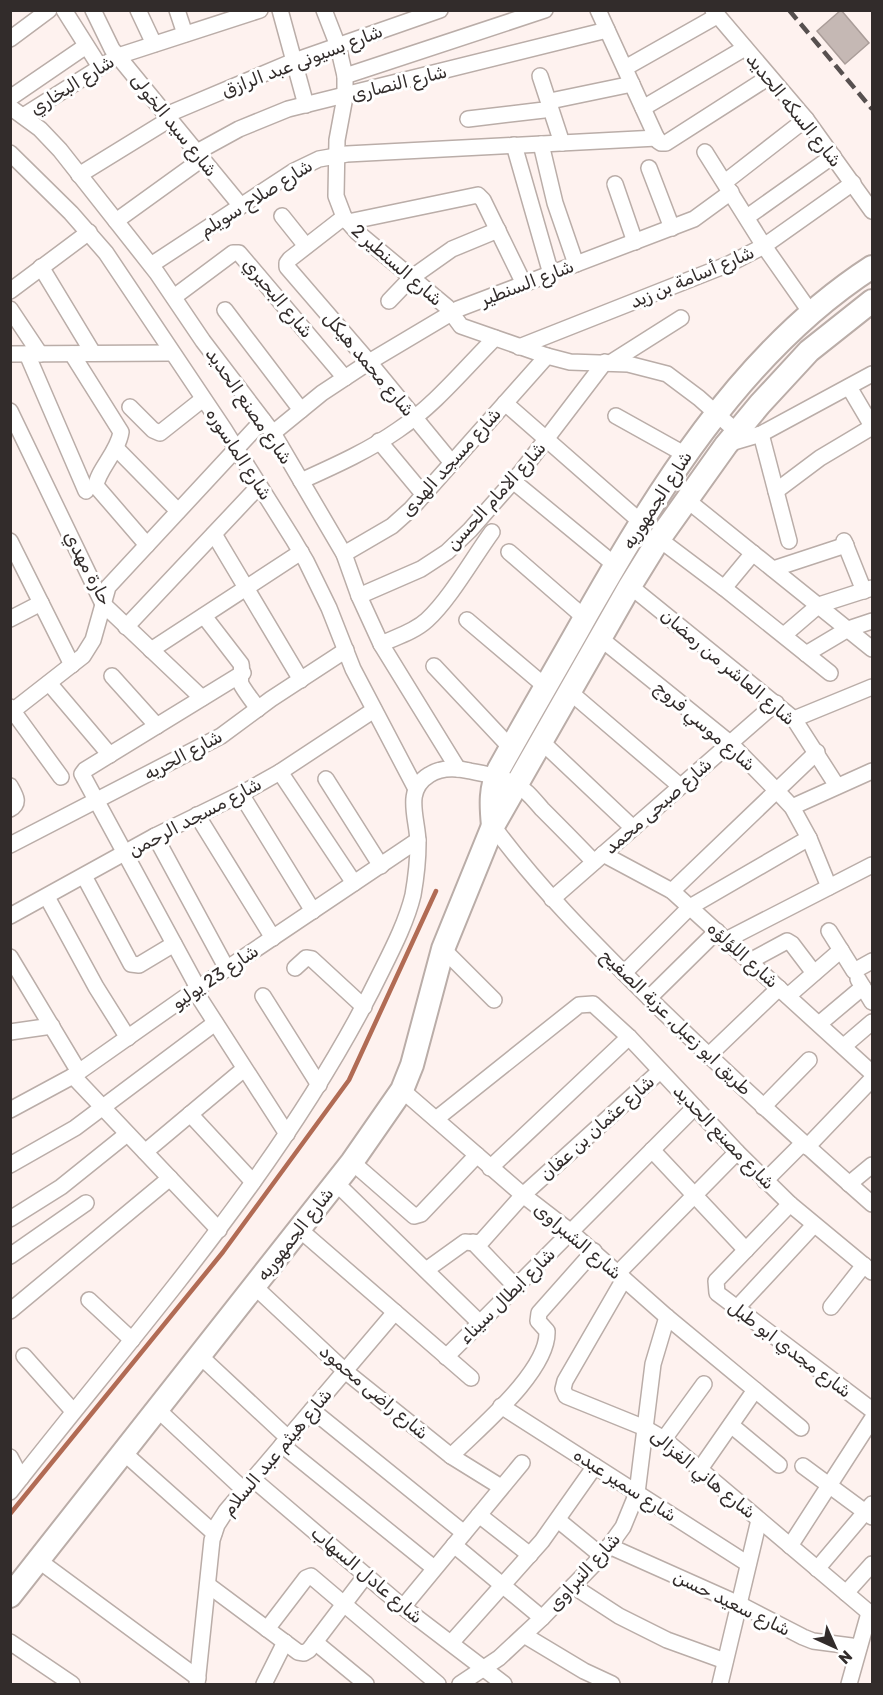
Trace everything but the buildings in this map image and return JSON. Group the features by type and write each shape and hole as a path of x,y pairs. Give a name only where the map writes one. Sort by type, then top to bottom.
{"main road":[{"name":"شارع الجمهوريه","path":"493,826 491,803 496,776 615,565 686,455 747,378 778,344 811,313 873,267"},
{"name":"شارع الجمهوريه","path":"10,1596 352,1162 402,1090 419,1043 443,949 493,826 659,539 731,438 808,351 873,301"}],"street":[{"path":"64,10 100,67"},
{"name":"شارع سيد الخولى","path":"93,10 118,56 241,206"},
{"path":"138,10 154,44"},
{"path":"177,10 185,34"},
{"name":"شارع البخاري","path":"17,112 118,56 185,34 229,15 260,10"},
{"path":"280,10 306,105"},
{"name":"شارع السنطير 2","path":"324,10 338,46 345,76 345,97 336,156 336,196 346,220 452,313 461,326 570,362 628,364 667,374 718,414 731,438"},
{"name":"شارع بسيونى عبد الرازق","path":"80,175 168,117 294,62 440,10"},
{"path":"345,76 544,10"},
{"path":"598,10 657,138"},
{"path":"10,39 45,12"},
{"path":"624,68 715,13"},
{"name":"شارع السكه الحديد","path":"715,13 806,119 873,211"},
{"name":"شارع النصارى","path":"116,221 200,155 239,129 306,105 607,30"},
{"path":"10,98 86,46"},
{"path":"643,108 745,48"},
{"path":"540,76 562,143"},
{"name":"شارع صلاح سويلم","path":"151,265 294,171 319,159 336,156 657,138 660,143 666,143 769,77"},
{"path":"468,119 544,110 555,100 632,84"},
{"name":"شارع مصنع الحديد","path":"17,112 40,129 80,175 151,265 202,341 273,433 345,555 359,596 381,644 458,769"},
{"name":"شارع السنطير","path":"273,433 345,378 452,313 694,219 806,119"},
{"path":"541,144 555,203 576,264"},
{"path":"514,145 551,274"},
{"path":"705,152 764,246 811,313"},
{"name":"شارع الماسوره","path":"10,153 89,232 133,292 236,448 301,552 329,608 345,650 374,710 416,789"},
{"path":"747,217 833,156"},
{"path":"650,168 672,228"},
{"name":"شارع أسامة بن زيد","path":"519,347 729,264 764,246 853,183"},
{"path":"615,184 635,242"},
{"path":"282,216 306,246 346,220 476,194 482,198 524,284"},
{"path":"389,301 411,278 452,249 498,230"},
{"path":"10,291 89,232"},
{"name":"شارع محمد هيكل","path":"306,246 290,259 287,265 452,463"},
{"name":"شارع البحيري","path":"174,297 233,253 240,253 345,378"},
{"path":"41,267 93,353"},
{"path":"10,309 33,354 86,491"},
{"path":"225,310 301,410"},
{"path":"607,363 681,318"},
{"path":"301,482 360,453 400,429 435,399 495,338"},
{"path":"10,354 171,352"},
{"path":"72,354 120,429 121,435 116,448 96,481 96,486 147,545"},
{"name":"شارع مسجد الهدى","path":"345,555 392,526 424,495 547,356"},
{"name":"شارع الامام الحسن","path":"359,596 421,569 447,552 470,530 513,481 607,363"},
{"path":"731,438 761,434 873,374"},
{"path":"776,491 820,458 873,427 849,387"},
{"path":"130,407 153,430 160,433 203,399"},
{"path":"505,403 642,523"},
{"name":"حارة مهدي","path":"10,411 103,604 202,698"},
{"path":"616,416 686,455"},
{"path":"61,777 12,710 83,656 93,640 108,587 263,420"},
{"path":"761,434 789,541"},
{"path":"380,441 424,495"},
{"path":"116,448 178,511"},
{"path":"513,481 615,565"},
{"path":"126,627 259,486"},
{"path":"687,500 873,649"},
{"path":"381,644 426,621 492,532"},
{"path":"214,534 301,680"},
{"path":"659,539 830,673"},
{"path":"773,569 845,543 868,590 819,605 784,635"},
{"path":"12,547 72,665"},
{"path":"151,650 301,552"},
{"path":"510,552 585,618"},
{"path":"724,588 753,553"},
{"name":"شارع العاشر من رمضان","path":"630,586 794,719 837,786"},
{"path":"10,619 41,603"},
{"path":"204,616 241,664 243,673 240,678 241,684 258,709"},
{"path":"468,620 546,687"},
{"path":"806,654 848,629 873,621"},
{"name":"شارع موسي فروج","path":"600,638 730,743 792,807 809,838 829,887"},
{"name":"شارع الحريه","path":"12,841 96,801 221,736 345,650"},
{"path":"434,666 511,748"},
{"path":"243,673 82,774 215,1023 287,1134"},
{"path":"112,676 157,726"},
{"path":"49,683 110,755"},
{"path":"794,719 873,687"},
{"path":"570,692 680,786"},
{"name":"شارع صبحى محمد","path":"552,898 776,703"},
{"name":"شارع مسجد الرحمن","path":"10,916 280,772 374,710"},
{"path":"542,742 633,828"},
{"path":"672,891 817,752"},
{"path":"10,1492 219,1230 320,1084 364,1006 391,952 412,898 418,840 412,805 420,782 430,774 441,770 458,769 496,776 518,785"},
{"path":"792,807 873,771"},
{"path":"280,772 354,883"},
{"path":"326,779 381,866"},
{"name":"شارع صبحى محمد","path":"518,785 598,858"},
{"path":"10,786 17,799 15,806 10,809"},
{"path":"241,794 313,911"},
{"path":"197,815 273,938"},
{"name":"طريق ابو زعبل, عزبة الصفيح","path":"493,826 552,898 649,998 763,1107 873,1204"},
{"path":"155,837 227,969"},
{"path":"624,973 690,908 809,838"},
{"name":"شارع 23 يوليو","path":"10,1110 76,1074 196,989 418,840"},
{"name":"شارع اللؤلؤه","path":"598,858 672,891 873,1073"},
{"path":"649,998 721,936 873,866"},
{"path":"84,876 131,964 139,965 174,944"},
{"path":"47,897 96,987 128,1038"},
{"path":"829,931 873,1002"},
{"path":"750,961 787,941 792,944 814,973"},
{"path":"443,949 494,1000"},
{"path":"708,1056 783,992 814,973 841,950"},
{"path":"10,957 52,1026 76,1074 102,1107 219,1230"},
{"path":"295,968 306,958 312,959 364,1006"},
{"path":"854,971 873,961"},
{"path":"819,1024 863,987"},
{"path":"263,996 320,1084"},
{"name":"شارع مصنع الحديد","path":"436,1119 579,1005 594,1004 765,1180 814,1225 868,1269"},
{"path":"844,1046 873,1022"},
{"path":"10,1165 75,1128 215,1023"},
{"path":"10,1032 52,1026"},
{"path":"490,1167 629,1038"},
{"path":"763,1107 809,1060"},
{"path":"145,1152 244,1069"},
{"name":"شارع عثمان بن عفان","path":"426,1270 465,1242 482,1241 523,1195 660,1071"},
{"path":"765,1180 873,1080"},
{"name":"شارع الشبراوى","path":"402,1090 523,1195 594,1251 667,1317 801,1428"},
{"name":"شارع ابطال سيناء","path":"446,1357 694,1107"},
{"path":"190,1114 253,1182"},
{"path":"10,1219 61,1187 127,1134"},
{"path":"652,1150 746,1250"},
{"path":"621,1276 694,1195 737,1152"},
{"path":"352,1162 411,1215 417,1215 423,1212 477,1155"},
{"path":"849,1184 873,1165"},
{"path":"10,1311 170,1178"},
{"path":"335,1182 480,1323"},
{"path":"10,1256 86,1203"},
{"name":"شارع مجدي ابو طبل","path":"790,1204 716,1281 719,1296 873,1410"},
{"path":"736,1309 814,1225"},
{"path":"299,1229 471,1378"},
{"path":"473,1242 516,1287"},
{"path":"451,1456 524,1383 536,1364 546,1341 547,1331 538,1321 539,1313 594,1251"},
{"path":"831,1307 868,1269"},
{"name":"شارع هاني الغزالى","path":"621,1276 565,1381 563,1389 566,1396 645,1428 664,1439 871,1614"},
{"name":"شارع راضى محمود","path":"254,1286 345,1371 451,1456 501,1487"},
{"path":"89,1300 132,1340"},
{"name":"شارع هيثم عبد السلام","path":"198,1681 212,1540 217,1525 226,1511 395,1312"},
{"name":"شارع النبراوى","path":"460,1684 484,1668 542,1618 606,1551 624,1527 637,1493 652,1364 667,1317"},
{"path":"199,1355 285,1441 434,1568"},
{"path":"24,1356 73,1411"},
{"path":"664,1439 704,1384"},
{"path":"700,1470 755,1390"},
{"name":"شارع سمير عبده","path":"501,1406 748,1564"},
{"name":"شارع عادل السهاب","path":"157,1409 248,1485 504,1684"},
{"path":"312,1410 464,1533"},
{"path":"790,1546 830,1486 867,1438 873,1419"},
{"path":"731,1425 779,1465"},
{"path":"123,1452 214,1533"},
{"path":"10,1457 21,1478"},
{"path":"403,1607 522,1462"},
{"path":"451,1643 530,1555 558,1520 595,1466"},
{"path":"803,1466 870,1511 817,1569"},
{"path":"479,1515 530,1555"},
{"name":"شارع سعيد حسن","path":"558,1520 606,1551 739,1604 803,1637 813,1641 860,1647"},
{"path":"720,1684 759,1520"},
{"path":"454,1545 542,1618"},
{"path":"38,1560 198,1681"},
{"path":"846,1593 873,1564"},
{"path":"208,1586 298,1652 304,1653 366,1575"},
{"path":"267,1629 307,1577 313,1577 438,1684"},
{"path":"573,1586 619,1616 667,1640 725,1661"},
{"path":"849,1684 871,1614"},
{"path":"524,1635 584,1671 612,1684"},
{"path":"10,1642 72,1684"},
{"path":"264,1684 285,1642"},
{"path":"315,1642 366,1684"}],"waterway":[{"path":"10,1514 223,1252 349,1080 436,891"}],"railway":[{"path":"789,10 872,109"}]}
